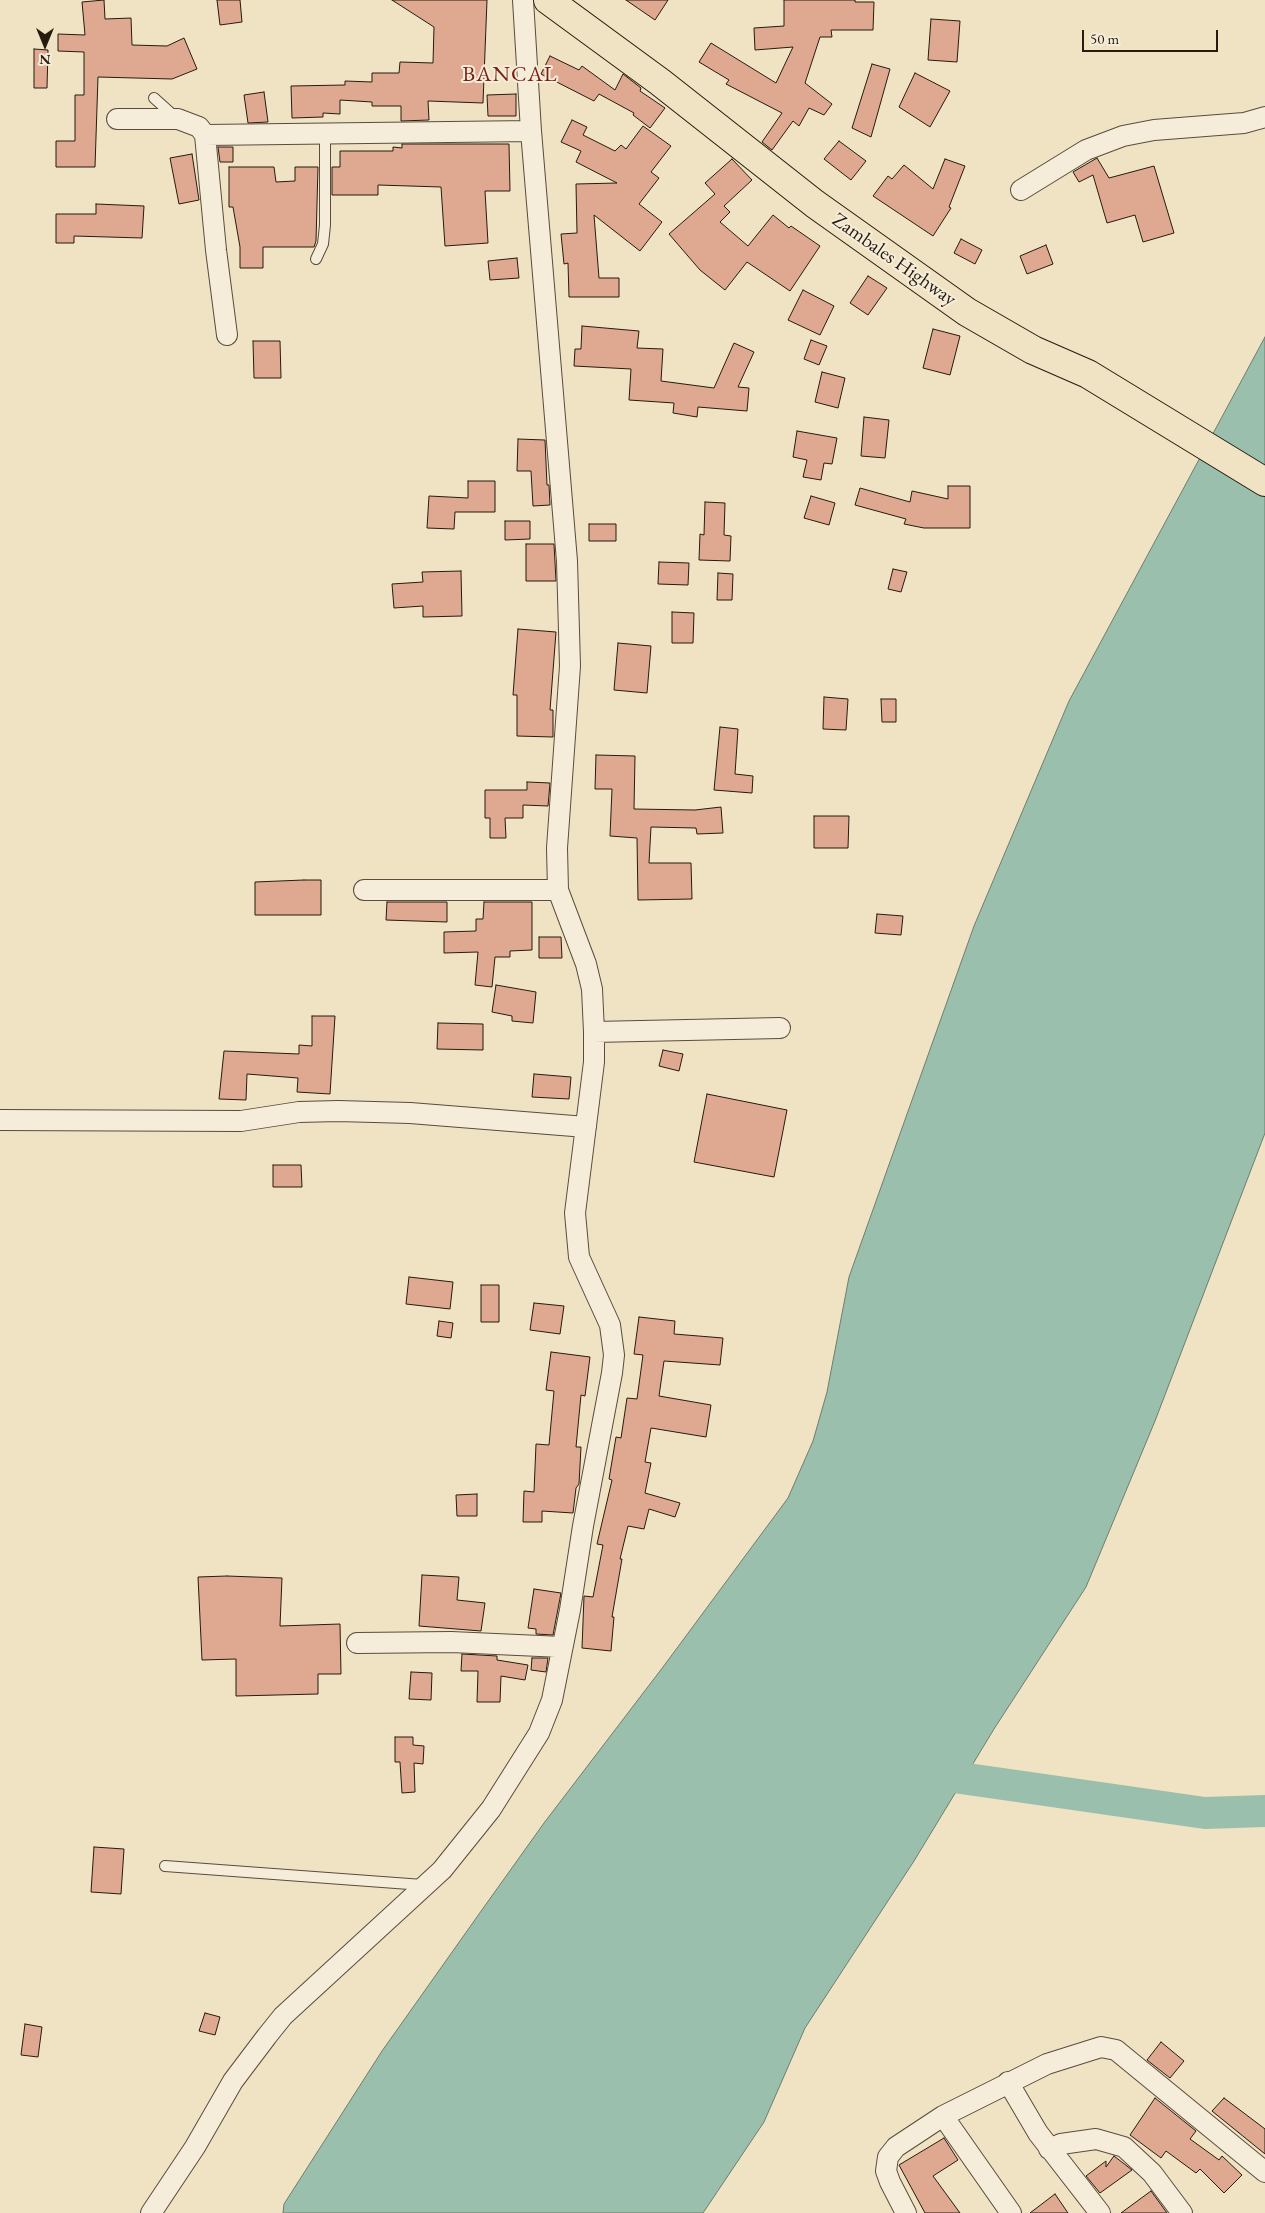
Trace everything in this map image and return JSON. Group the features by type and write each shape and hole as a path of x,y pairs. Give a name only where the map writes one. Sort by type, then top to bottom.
{"main road":[{"name":"Zambales Highway","path":"548,0 660,82 814,204 967,312 1033,350 1088,374 1265,482"}],"street":[{"path":"151,2213 195,2147 233,2082 283,2016 428,1885 467,1842 491,1809 539,1733 552,1700 614,1355 613,1338 606,1313 579,1257 575,1213 594,1062 594,1032 592,989 586,964 558,890 557,848 570,666 567,561 531,131 523,0"},
{"path":"1021,190 1086,150 1123,136 1154,130 1244,123 1265,117"},
{"path":"117,119 178,119 199,127 205,135 216,250 227,335"},
{"path":"205,135 531,131"},
{"path":"364,890 558,890"},
{"path":"594,1032 780,1028"},
{"path":"0,1120 241,1121 299,1112 338,1111 410,1113 586,1127"},
{"path":"357,1643 451,1642 562,1647"},
{"path":"905,2212 886,2171 888,2157 896,2147 943,2116 1008,2082 1079,2052 1101,2047 1116,2050 1265,2172"},
{"path":"1008,2082 1049,2149 1100,2213"},
{"path":"943,2116 1011,2213"},
{"path":"1049,2149 1061,2144 1096,2139 1124,2147 1152,2173 1182,2213"}],"lane":[{"path":"154,98 178,119"},
{"path":"316,258 322,244 326,225 325,135"},
{"path":"165,1866 428,1885"}],"shaded area":[{"path":"1265,337 1265,1133 1155,1421 1086,1587 994,1729 914,1861 805,2028 764,2122 703,2213 283,2213 284,2204 382,2051 544,1823 663,1667 788,1498 813,1441 827,1392 849,1277 974,926 1069,701"}],"building":[{"path":"104,0 105,19 131,18 132,45 167,46 184,38 197,69 172,79 98,77 95,167 56,167 56,141 75,141 75,95 84,95 84,52 58,51 58,34 85,35 82,2"},
{"path":"217,0 240,0 242,22 220,25"},
{"path":"392,0 487,0 483,103 428,101 429,120 401,121 401,106 372,106 372,102 340,100 340,114 323,113 323,117 292,118 291,86 345,85 345,81 372,82 372,73 399,73 400,62 433,63 434,27"},
{"path":"626,0 668,0 655,20"},
{"path":"784,0 855,0 855,2 874,2 873,30 831,30 832,37 820,37 805,83 832,104 824,115 809,108 799,126 793,121 772,150 762,142 782,113 726,84 729,80 699,62 711,43 776,83 793,47 755,50 754,28 784,26"},
{"path":"931,19 960,21 957,62 928,60"},
{"path":"34,49 48,50 47,88 34,88"},
{"path":"550,56 579,70 582,66 615,90 623,74 641,88 640,91 665,108 650,128 633,115 634,113 599,94 594,101 541,74"},
{"path":"872,64 890,69 871,137 852,128"},
{"path":"915,73 950,91 930,127 899,107"},
{"path":"264,92 268,122 248,123 244,95"},
{"path":"516,94 516,116 488,116 487,95"},
{"path":"572,120 587,127 583,135 615,151 621,145 626,149 643,126 671,146 651,172 659,178 639,204 662,222 640,251 594,215 599,278 619,278 619,297 569,297 568,263 564,264 561,234 577,233 576,184 617,183 576,162 581,151 561,142"},
{"path":"839,141 866,161 851,180 824,159"},
{"path":"402,144 509,144 510,191 485,191 488,243 445,246 441,187 378,185 378,195 332,195 332,167 340,167 340,151 393,151 393,147 402,148"},
{"path":"218,147 233,147 233,162 220,162"},
{"path":"192,154 199,200 179,204 170,158"},
{"path":"1097,158 1109,178 1154,166 1174,233 1143,242 1135,215 1107,223 1093,175 1079,182 1073,172"},
{"path":"732,159 752,180 724,206 730,212 720,222 748,246 773,215 789,228 791,226 820,246 790,291 747,262 725,290 700,270 669,234 715,194 705,183"},
{"path":"945,159 965,166 949,207 951,208 933,236 873,196 888,176 892,179 904,165 933,189"},
{"path":"229,167 274,167 276,182 295,181 295,167 318,167 316,241 314,247 263,247 263,268 240,268 240,247 233,207 229,207"},
{"path":"96,204 144,206 142,238 74,236 74,243 56,243 56,214 96,214"},
{"path":"961,239 982,250 975,264 954,253"},
{"path":"1046,245 1053,264 1027,274 1020,256"},
{"path":"517,258 519,278 490,280 488,261"},
{"path":"868,276 887,288 868,315 850,303"},
{"path":"803,290 834,306 820,335 788,320"},
{"path":"582,326 639,331 637,348 663,349 661,381 714,388 734,343 754,352 738,387 749,388 747,411 698,407 697,417 673,413 674,403 629,400 631,369 574,366 575,349 581,349"},
{"path":"933,329 960,336 950,375 923,368"},
{"path":"811,340 827,346 819,365 804,359"},
{"path":"253,341 280,341 281,378 254,378"},
{"path":"822,372 845,378 838,408 815,402"},
{"path":"864,417 889,420 885,458 861,456"},
{"path":"797,431 837,438 832,464 824,463 821,480 803,477 807,460 793,457"},
{"path":"518,439 545,440 550,505 533,506 531,471 517,471"},
{"path":"468,481 495,481 495,512 455,512 454,529 427,528 429,496 468,498"},
{"path":"948,486 970,486 970,528 924,528 904,524 906,519 855,505 860,488 910,502 912,491 948,499"},
{"path":"811,496 835,503 829,525 804,518"},
{"path":"705,502 725,503 724,535 731,536 730,561 699,560 700,534 704,535"},
{"path":"505,521 530,521 530,539 505,540"},
{"path":"589,524 616,524 616,541 589,541"},
{"path":"526,544 554,544 556,581 526,581"},
{"path":"659,562 689,563 688,585 658,584"},
{"path":"893,569 907,572 901,592 888,589"},
{"path":"461,571 462,616 423,617 423,606 394,608 392,584 423,582 422,572"},
{"path":"718,573 733,574 732,600 717,600"},
{"path":"672,612 694,613 693,643 672,643"},
{"path":"518,629 556,632 550,710 553,710 553,737 517,736 517,695 513,695"},
{"path":"618,643 651,646 647,693 614,690"},
{"path":"824,697 848,699 846,730 823,729"},
{"path":"881,699 896,699 896,722 882,722"},
{"path":"720,727 738,729 735,774 753,776 752,793 714,790"},
{"path":"596,755 635,756 634,809 695,810 721,807 723,833 697,834 696,828 651,827 649,863 691,863 692,899 638,900 637,838 610,836 612,789 595,789"},
{"path":"527,782 550,783 548,806 523,805 523,818 505,818 506,838 490,838 490,818 485,818 485,790 527,790"},
{"path":"814,816 849,816 848,848 814,848"},
{"path":"321,880 321,915 255,915 255,882"},
{"path":"387,902 447,902 447,922 386,920"},
{"path":"484,902 532,902 532,950 510,951 510,957 495,957 492,987 475,985 478,952 444,953 444,932 476,931 476,919 483,919"},
{"path":"877,914 903,916 901,935 875,933"},
{"path":"539,937 561,937 562,958 539,958"},
{"path":"496,985 536,992 533,1023 512,1021 512,1016 492,1012"},
{"path":"312,1016 335,1016 330,1094 297,1092 298,1078 247,1074 246,1100 219,1099 224,1051 299,1054 299,1045 312,1046"},
{"path":"438,1023 483,1024 483,1050 437,1049"},
{"path":"663,1050 683,1054 679,1071 659,1066"},
{"path":"534,1074 571,1077 569,1099 532,1097"},
{"path":"707,1094 787,1110 774,1177 694,1162"},
{"path":"273,1165 301,1165 302,1187 273,1187"},
{"path":"409,1277 453,1282 450,1309 406,1304"},
{"path":"481,1285 499,1285 499,1322 481,1322"},
{"path":"534,1303 564,1306 560,1334 530,1330"},
{"path":"639,1317 675,1321 674,1334 723,1338 720,1365 664,1361 659,1396 711,1405 706,1437 651,1428 645,1462 651,1463 645,1493 680,1503 675,1517 649,1509 644,1529 628,1526 620,1559 622,1559 612,1617 614,1617 611,1651 582,1648 584,1596 593,1597 603,1545 597,1544 612,1480 609,1479 616,1437 621,1438 627,1398 637,1399 643,1355 634,1354"},
{"path":"439,1321 453,1323 451,1338 437,1336"},
{"path":"551,1352 590,1357 585,1396 581,1395 576,1447 581,1447 579,1484 576,1488 573,1513 542,1511 542,1522 523,1522 524,1491 534,1492 536,1444 549,1445 554,1391 546,1390"},
{"path":"477,1494 477,1516 457,1516 456,1495"},
{"path":"422,1575 459,1577 457,1600 485,1603 481,1631 419,1626"},
{"path":"198,1577 282,1578 280,1626 340,1624 341,1674 318,1674 318,1694 236,1696 236,1659 202,1660"},
{"path":"534,1589 561,1593 553,1635 536,1634 536,1629 528,1628"},
{"path":"462,1654 497,1656 497,1660 528,1665 525,1680 501,1676 500,1702 477,1702 478,1671 461,1671"},
{"path":"532,1658 548,1658 546,1672 531,1670"},
{"path":"411,1672 432,1673 431,1700 409,1699"},
{"path":"395,1737 413,1737 413,1745 424,1746 423,1764 414,1763 415,1792 402,1793 400,1762 395,1762"},
{"path":"94,1847 124,1849 121,1894 91,1892"},
{"path":"205,2013 220,2017 215,2035 199,2031"},
{"path":"25,2024 42,2027 38,2057 21,2055"},
{"path":"1161,2042 1184,2061 1170,2078 1147,2060"},
{"path":"1155,2098 1196,2131 1190,2139 1219,2160 1222,2156 1242,2175 1224,2193 1200,2169 1196,2173 1166,2151 1161,2158 1130,2135"},
{"path":"1224,2098 1265,2129 1265,2154 1212,2111"},
{"path":"944,2138 958,2160 933,2176 960,2213 925,2213 899,2165"},
{"path":"1114,2156 1132,2170 1100,2193 1086,2176 1106,2161 1106,2167"},
{"path":"1151,2191 1167,2213 1121,2213"},
{"path":"1055,2194 1068,2213 1030,2213"}],"waterway":[{"path":"919,1772 1205,1813 1265,1811"}],"district":[{"name":"BANCAL","path":"510,75"}]}
